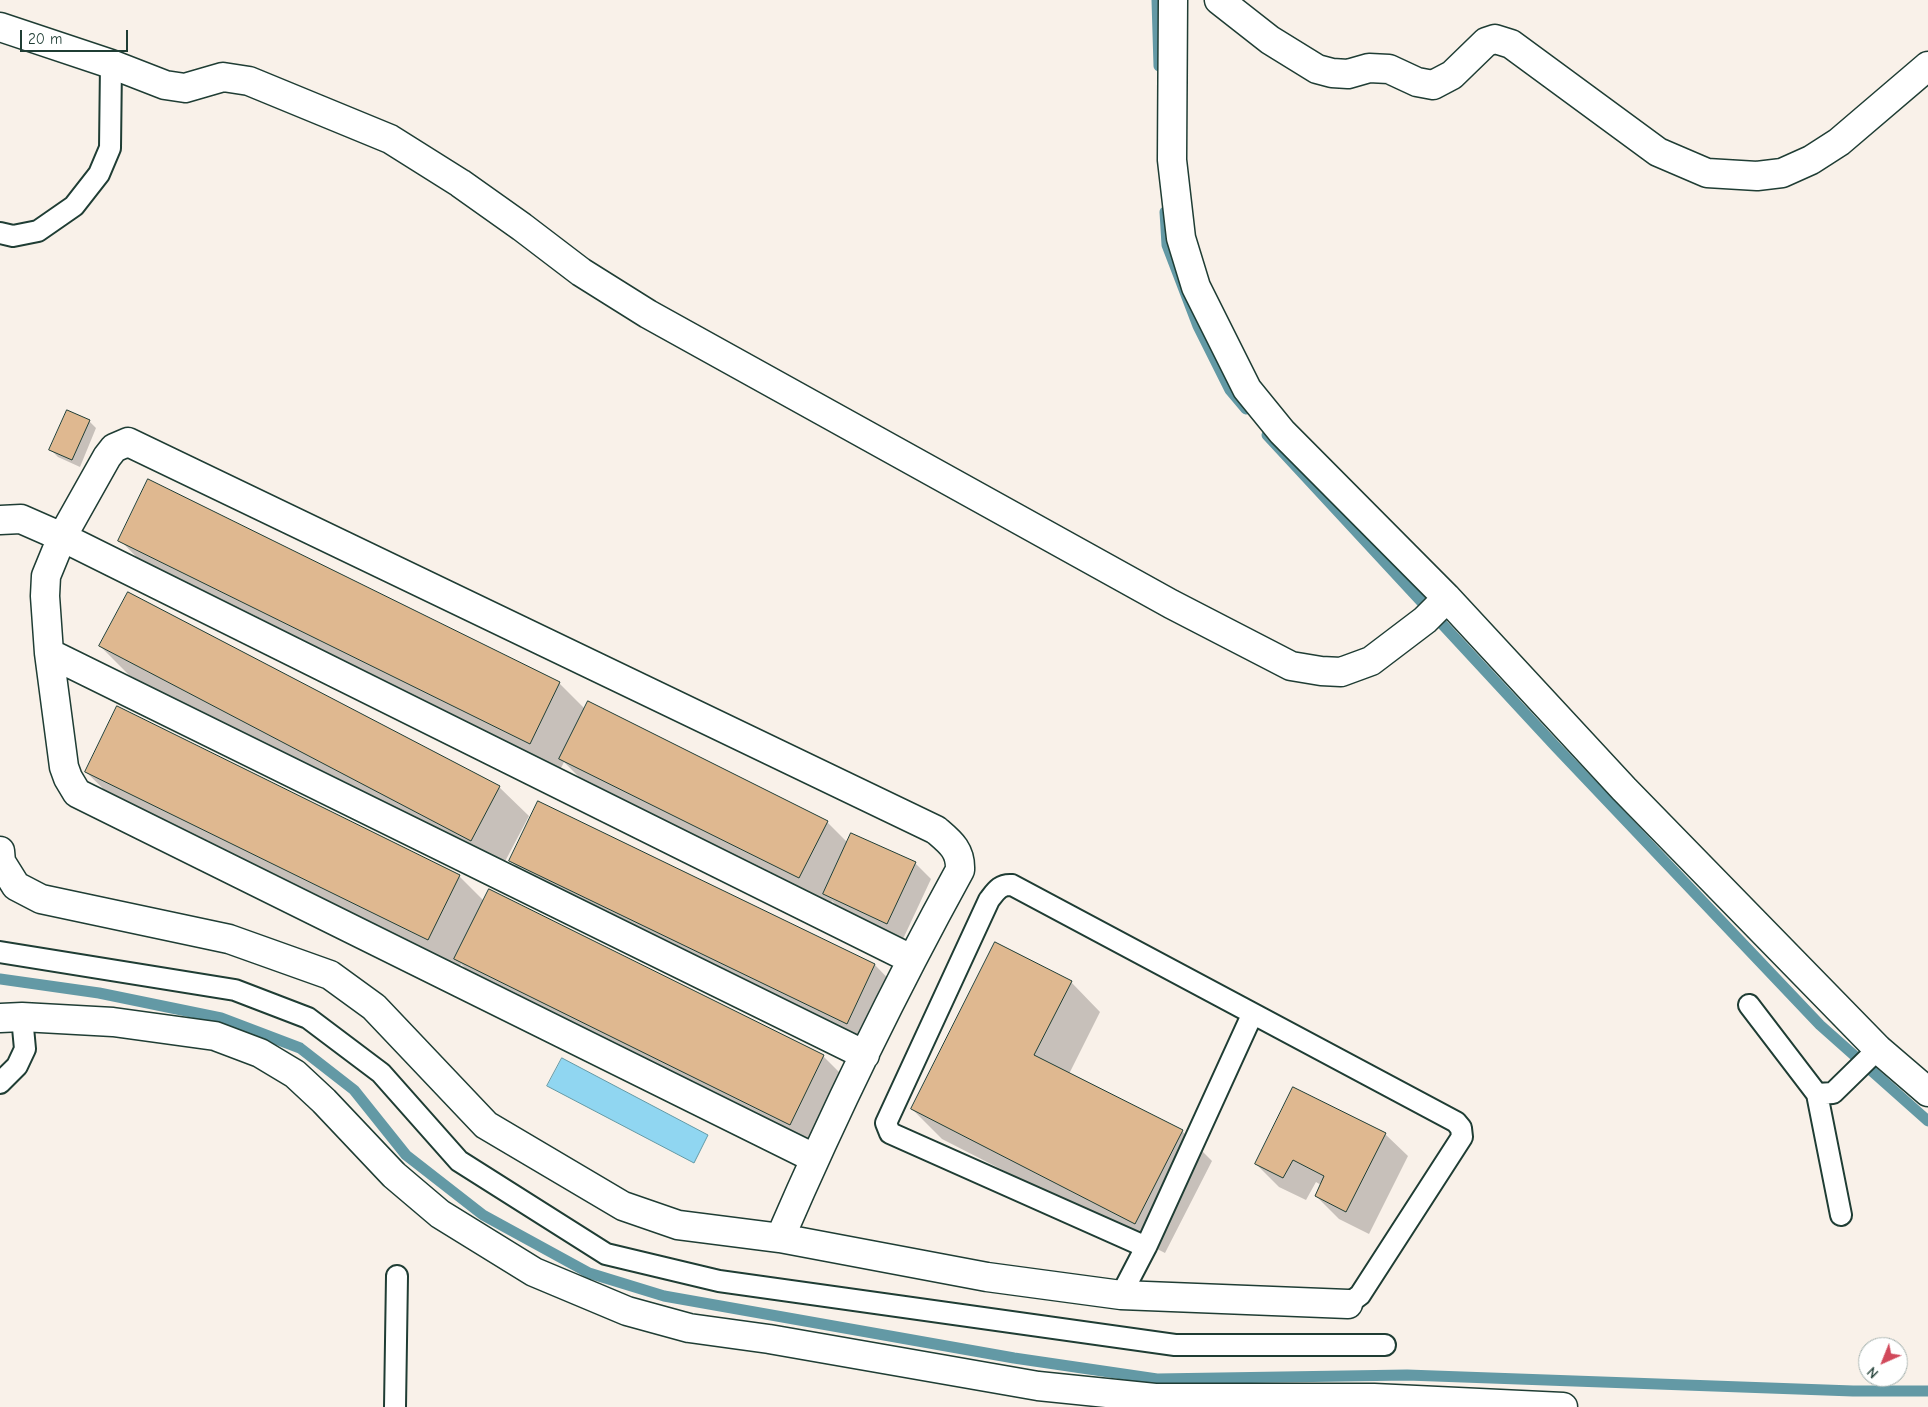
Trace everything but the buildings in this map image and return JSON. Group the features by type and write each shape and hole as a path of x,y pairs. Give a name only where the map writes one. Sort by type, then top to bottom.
{"street":[{"path":"1175,0 1172,160 1181,238 1196,287 1247,388 1276,425 1438,607 1624,789 1873,1054 1928,1092"},
{"path":"1219,0 1270,40 1317,69 1332,73 1348,74 1369,68 1389,69 1417,82 1433,85 1452,75 1486,42 1495,39 1511,44 1658,152 1707,173 1757,176 1782,173 1811,160 1839,142 1928,66"},
{"path":"0,27 112,64 165,85 185,88 223,77 249,81 390,139 460,183 581,272 648,314 1171,604 1291,666 1341,672 1371,661 1438,607"},
{"path":"780,1238 814,1158 911,959 960,870 959,856 954,845 936,830 128,442 114,448 107,457 62,537 46,576 45,596 49,652 64,767 77,793 814,1158"},
{"path":"0,520 21,519 62,537 911,959"},
{"path":"49,652 865,1055"},
{"path":"0,851 1,862 16,886 41,899 229,938 330,975 374,1007 486,1125 623,1206 678,1225 780,1238 986,1277 1122,1295 1348,1304"},
{"path":"11,1018 112,1022 215,1036 260,1053 295,1074 324,1101 394,1175 440,1214 534,1272 626,1311 689,1328 769,1339 1038,1386 1155,1398 1374,1398 1563,1407"}],"lane":[{"path":"0,233 13,236 38,231 74,206 99,174 110,148 112,64"},
{"path":"1146,1247 890,1133 886,1123 989,900 1004,885 1012,886 1456,1122 1461,1128 1462,1137 1360,1295 1348,1304"},
{"path":"0,952 235,990 308,1018 381,1073 459,1161 606,1254 719,1282 1175,1345 1385,1345"},
{"path":"1749,1005 1825,1094 1841,1215"},
{"path":"1122,1295 1146,1247 1252,1015"},
{"path":"0,1083 17,1066 25,1049 11,1018"},
{"path":"1825,1094 1873,1054"},
{"path":"396,1276 396,1407"}],"water":[{"path":"562,1058 708,1135 694,1163 547,1086"}],"waterway":[{"path":"1157,0 1159,66"},
{"path":"1165,212 1167,245 1198,326 1230,390 1246,409"},
{"path":"1267,435 1556,747 1820,1025 1928,1121"},
{"path":"0,979 99,993 221,1018 300,1048 354,1090 406,1155 483,1215 589,1273 664,1296 1014,1358 1157,1379 1407,1375 1853,1391 1928,1391"}]}
